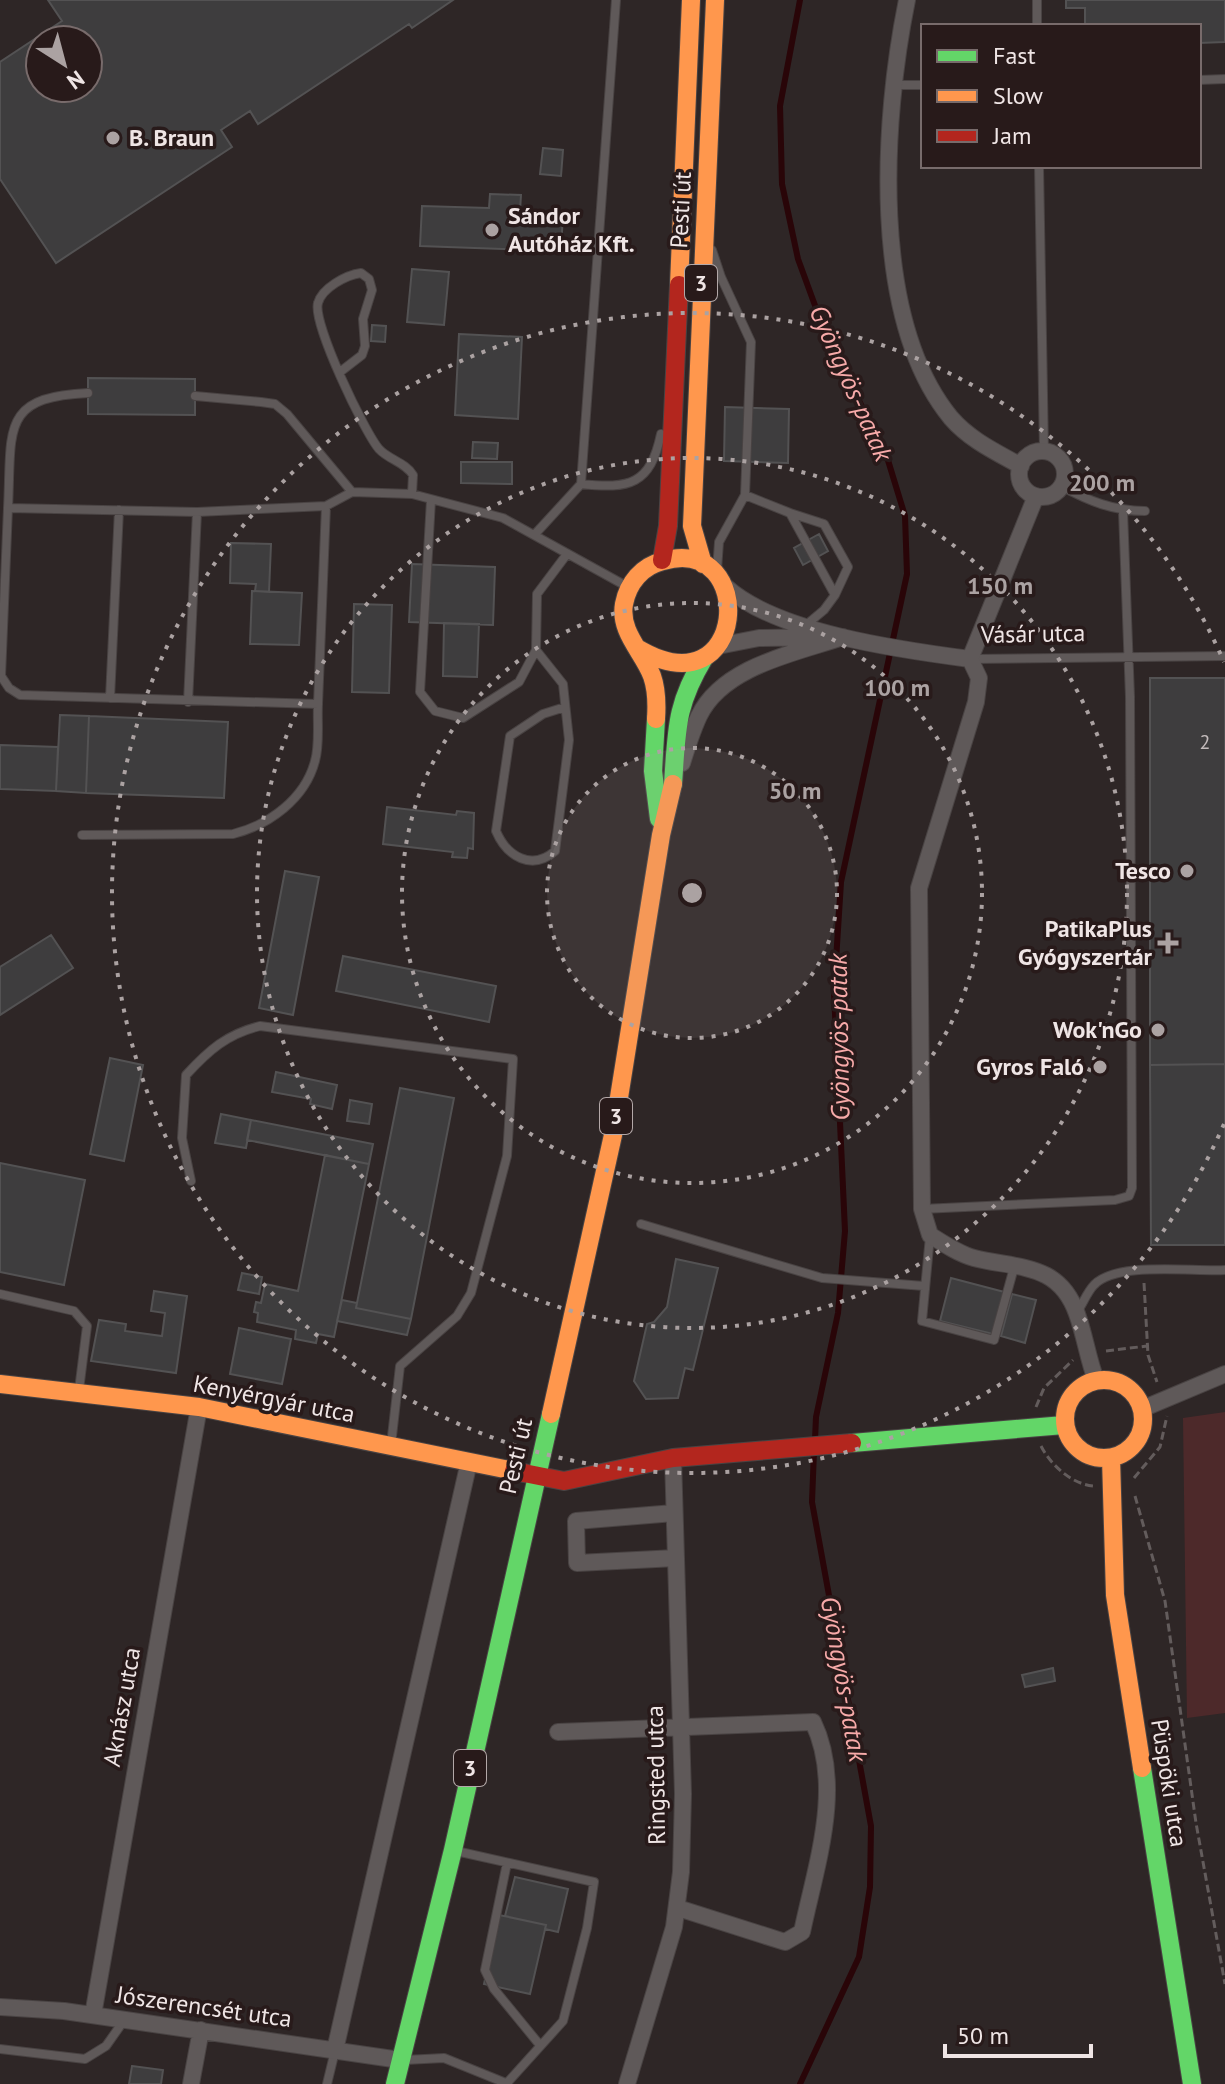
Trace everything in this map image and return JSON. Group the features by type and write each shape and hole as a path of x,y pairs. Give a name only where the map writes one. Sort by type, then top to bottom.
{"main road":[{"name":"Pesti út","path":"662,560 668,526 691,0"},
{"name":"Pesti út","path":"395,2084 453,1850 613,1135 661,835 673,785 678,719 685,690 730,620 729,596 715,575 692,526 715,0"},
{"path":"629,588 642,570 662,560 683,558 715,575"},
{"name":"Pesti út","path":"629,588 624,619 651,674 657,700 653,772 661,835"},
{"path":"637,648 665,664 686,665 711,652"},
{"path":"1096,1380 1123,1384 1142,1409 1138,1437 1126,1452 1111,1458 1086,1454 1076,1447 1064,1425 1072,1395 1096,1380"},
{"name":"Kenyérgyár utca","path":"0,1384 199,1407 536,1475"},
{"path":"536,1475 564,1481 673,1458 1064,1425"},
{"name":"Püspöki utca","path":"1111,1458 1115,1595 1192,2084"}],"street":[{"path":"907,0 892,85 889,125 894,280 927,377 951,417 975,440 1021,466"},
{"path":"1044,451 1063,464 1061,486 1047,496 1036,496 1022,484 1021,466 1027,457 1044,451"},
{"path":"1036,496 970,659 979,678 976,702 919,888 922,1209 930,1235 974,1258 1015,1262 1042,1273 1060,1286 1077,1313 1085,1353 1096,1380"},
{"name":"Vásár utca","path":"715,575 757,610 850,638 970,659"},
{"name":"Vásár utca","path":"711,652 759,638 850,638"},
{"path":"673,785 700,713 722,689 749,670 850,638"},
{"path":"1142,1409 1225,1374"},
{"name":"Aknász utca","path":"93,2015 199,1407"},
{"name":"Ringsted utca","path":"627,2084 678,1908 683,1794 673,1458"},
{"path":"335,2050 469,1462"},
{"path":"674,1513 576,1521 577,1563 676,1558"},
{"path":"558,1732 813,1722 826,1748 826,1816 802,1932 785,1942 678,1908"},
{"name":"Jószerencsét utca","path":"0,2007 125,2019 400,2060"},
{"path":"191,2084 201,2030"}],"lane":[{"path":"536,533 581,484 616,0"},
{"path":"1037,0 1037,24"},
{"path":"1201,80 1225,79"},
{"path":"892,85 921,85"},
{"path":"1039,168 1044,451"},
{"path":"704,221 721,277 751,342 745,495 719,542 715,575"},
{"path":"340,372 362,355 365,346 363,319 372,290 369,279 361,273 350,275 325,291 318,302 317,316 340,372 379,450 408,468 413,475 412,494"},
{"path":"581,484 616,488 638,481 655,462 675,375"},
{"path":"88,393 47,395 30,402 19,412 12,427 1,602 1,676 9,688 20,695 318,704"},
{"path":"195,396 275,404 287,414 352,492"},
{"path":"1061,486 1093,503 1123,511 1145,511"},
{"path":"8,508 197,512 326,506 352,492 412,494 503,518 536,533 629,588"},
{"path":"745,495 824,524 848,567 835,595 824,610 806,625"},
{"path":"431,500 420,692 435,711 463,718 519,682 536,650 537,594 567,554"},
{"path":"82,835 233,834 255,829 293,800 308,781 316,759 326,506"},
{"path":"110,698 119,510"},
{"path":"922,1209 1115,1200 1129,1196 1132,1188 1128,657 1123,511"},
{"path":"188,702 197,512"},
{"path":"790,513 835,595"},
{"path":"536,650 563,684 569,740 555,851 547,859 528,861 509,852 496,831 510,736 543,714 565,707"},
{"name":"Vásár utca","path":"970,659 1225,656"},
{"path":"191,1181 182,1138 186,1075 221,1041 238,1031 260,1026 513,1059 507,1156 471,1293 457,1316 400,1366 391,1446"},
{"path":"641,1224 822,1278 924,1286"},
{"path":"930,1235 922,1321 994,1340 1015,1262"},
{"path":"1077,1313 1094,1285 1107,1276 1225,1270"},
{"path":"0,1294 74,1311 87,1326 79,1391"},
{"path":"400,2060 444,2058 507,2083 563,2021 587,1928 594,1882 453,1850"},
{"path":"507,1863 485,1970 494,1989 539,2044"},
{"path":"0,2049 85,2059 106,2046 125,2019"},
{"path":"327,2084 335,2050"}],"path":[{"path":"1130,1481 1160,1447 1167,1418 1148,1355 1143,1272"},
{"path":"1134,1494 1165,1601 1196,1823 1225,1984"}],"shaded area":[{"path":"1225,1412 1225,1713 1187,1718 1183,1418"}],"building":[{"name":"B. Braun","path":"48,0 453,0 412,28 409,24 258,124 250,111 221,130 232,147 56,263 0,179 0,62 24,46 24,104 104,104 104,24 57,24 62,21"},
{"path":"1066,0 1225,0 1225,42 1201,43 1201,24 1085,24 1085,8 1066,8"},
{"path":"543,148 563,150 561,176 540,174"},
{"name":"Sándor Autóház Kft.","path":"490,194 521,195 520,211 563,213 561,251 420,246 422,206 489,208"},
{"path":"412,269 449,272 444,325 407,322"},
{"path":"372,325 386,326 385,342 371,341"},
{"path":"459,334 522,337 518,419 455,415"},
{"path":"88,378 195,379 195,415 88,414"},
{"path":"725,407 789,409 788,463 724,461"},
{"path":"473,442 498,443 497,459 472,458"},
{"path":"461,462 512,462 512,484 461,483"},
{"path":"819,534 828,551 803,565 794,548"},
{"path":"231,543 271,544 269,592 255,591 256,584 230,583"},
{"path":"412,564 495,567 493,625 409,622"},
{"path":"252,591 302,593 299,645 250,644"},
{"path":"354,604 392,605 389,693 352,692"},
{"path":"444,623 479,624 477,677 443,676"},
{"name":"Tesco","path":"1150,678 1225,678 1225,1064 1150,1065"},
{"path":"60,715 89,716 86,793 56,791"},
{"path":"89,716 228,722 224,798 86,793"},
{"path":"0,745 58,747 56,791 0,789"},
{"path":"387,807 456,815 457,811 474,813 473,849 468,848 467,858 452,857 453,852 383,844"},
{"path":"285,871 319,877 293,1015 259,1008"},
{"path":"51,935 73,968 0,1015 0,967"},
{"path":"343,956 496,986 489,1022 336,991"},
{"path":"110,1058 143,1065 124,1161 90,1154"},
{"path":"1225,1064 1225,1245 1151,1245 1150,1065"},
{"path":"276,1072 337,1085 332,1109 310,1104 311,1099 272,1092"},
{"path":"400,1088 454,1098 411,1319 356,1308"},
{"path":"350,1100 372,1104 369,1124 347,1121"},
{"path":"221,1114 251,1120 246,1148 215,1143"},
{"path":"251,1120 373,1144 369,1164 247,1140"},
{"path":"325,1155 369,1164 334,1337 318,1334 316,1343 295,1339 296,1330 257,1322 258,1313 254,1312 256,1302 261,1303 265,1284 298,1291"},
{"path":"0,1163 85,1180 64,1285 0,1272"},
{"path":"676,1259 718,1268 693,1370 685,1368 678,1398 646,1399 634,1381 647,1324 654,1322 667,1307"},
{"path":"242,1273 262,1277 259,1294 238,1290"},
{"path":"951,1278 1012,1294 1001,1336 940,1321"},
{"path":"154,1291 187,1296 176,1373 91,1361 99,1320 126,1324 125,1331 162,1336 165,1313 151,1311"},
{"path":"1012,1294 1036,1300 1025,1343 1001,1336"},
{"path":"342,1300 357,1303 356,1308 411,1319 407,1335 337,1321"},
{"path":"239,1328 291,1339 282,1384 230,1374"},
{"path":"1053,1668 1055,1681 1025,1687 1022,1675"},
{"path":"515,1877 568,1889 558,1932 545,1929 546,1925 505,1916"},
{"path":"499,1915 546,1925 530,1994 484,1984"},
{"path":"132,2066 163,2070 161,2084 129,2084"}],"waterway":[{"name":"Gyöngyös-patak","path":"800,0 780,106 782,184 798,259 824,330 887,457 905,516 907,574 841,882 834,992 845,1231 838,1313 816,1417 815,1440"},
{"name":"Gyöngyös-patak","path":"800,2084 859,1957 870,1887 871,1826 812,1502 814,1451"}],"traffic: fast":[{"path":"673,784 679,719 687,690 704,658"},
{"path":"656,719 653,771 659,819"},
{"path":"395,2084 453,1850 551,1414"},
{"path":"852,1443 1064,1425"},
{"path":"1142,1768 1192,2084"}],"traffic: slow":[{"path":"679,285 691,0"},
{"path":"703,564 692,526 715,0"},
{"path":"637,648 674,662 702,659 719,643 728,619 726,594 715,572 694,559 663,561 642,571 629,589 624,604 625,624 628,633 652,676 656,719"},
{"path":"551,1414 613,1135 661,835 673,784"},
{"path":"1096,1380 1112,1380 1126,1386 1137,1397 1143,1419 1137,1441 1126,1452 1112,1458 1096,1458 1082,1452 1071,1441 1065,1427 1065,1411 1071,1397 1082,1386 1096,1380"},
{"path":"0,1384 199,1407 514,1471"},
{"path":"1111,1458 1115,1595 1142,1768"}],"traffic: jam":[{"path":"662,560 668,526 679,285"},
{"path":"514,1471 564,1481 673,1458 852,1443"}],"place":[{"name":"B. Braun","path":"113,138"},
{"name":"Sándor Autóház Kft.","path":"492,230"},
{"name":"Tesco","path":"1187,871"},
{"name":"PatikaPlus Gyógyszertár","path":"1168,943"},
{"name":"Wok'nGo","path":"1158,1030"},
{"name":"Gyros Faló","path":"1100,1067"}]}
